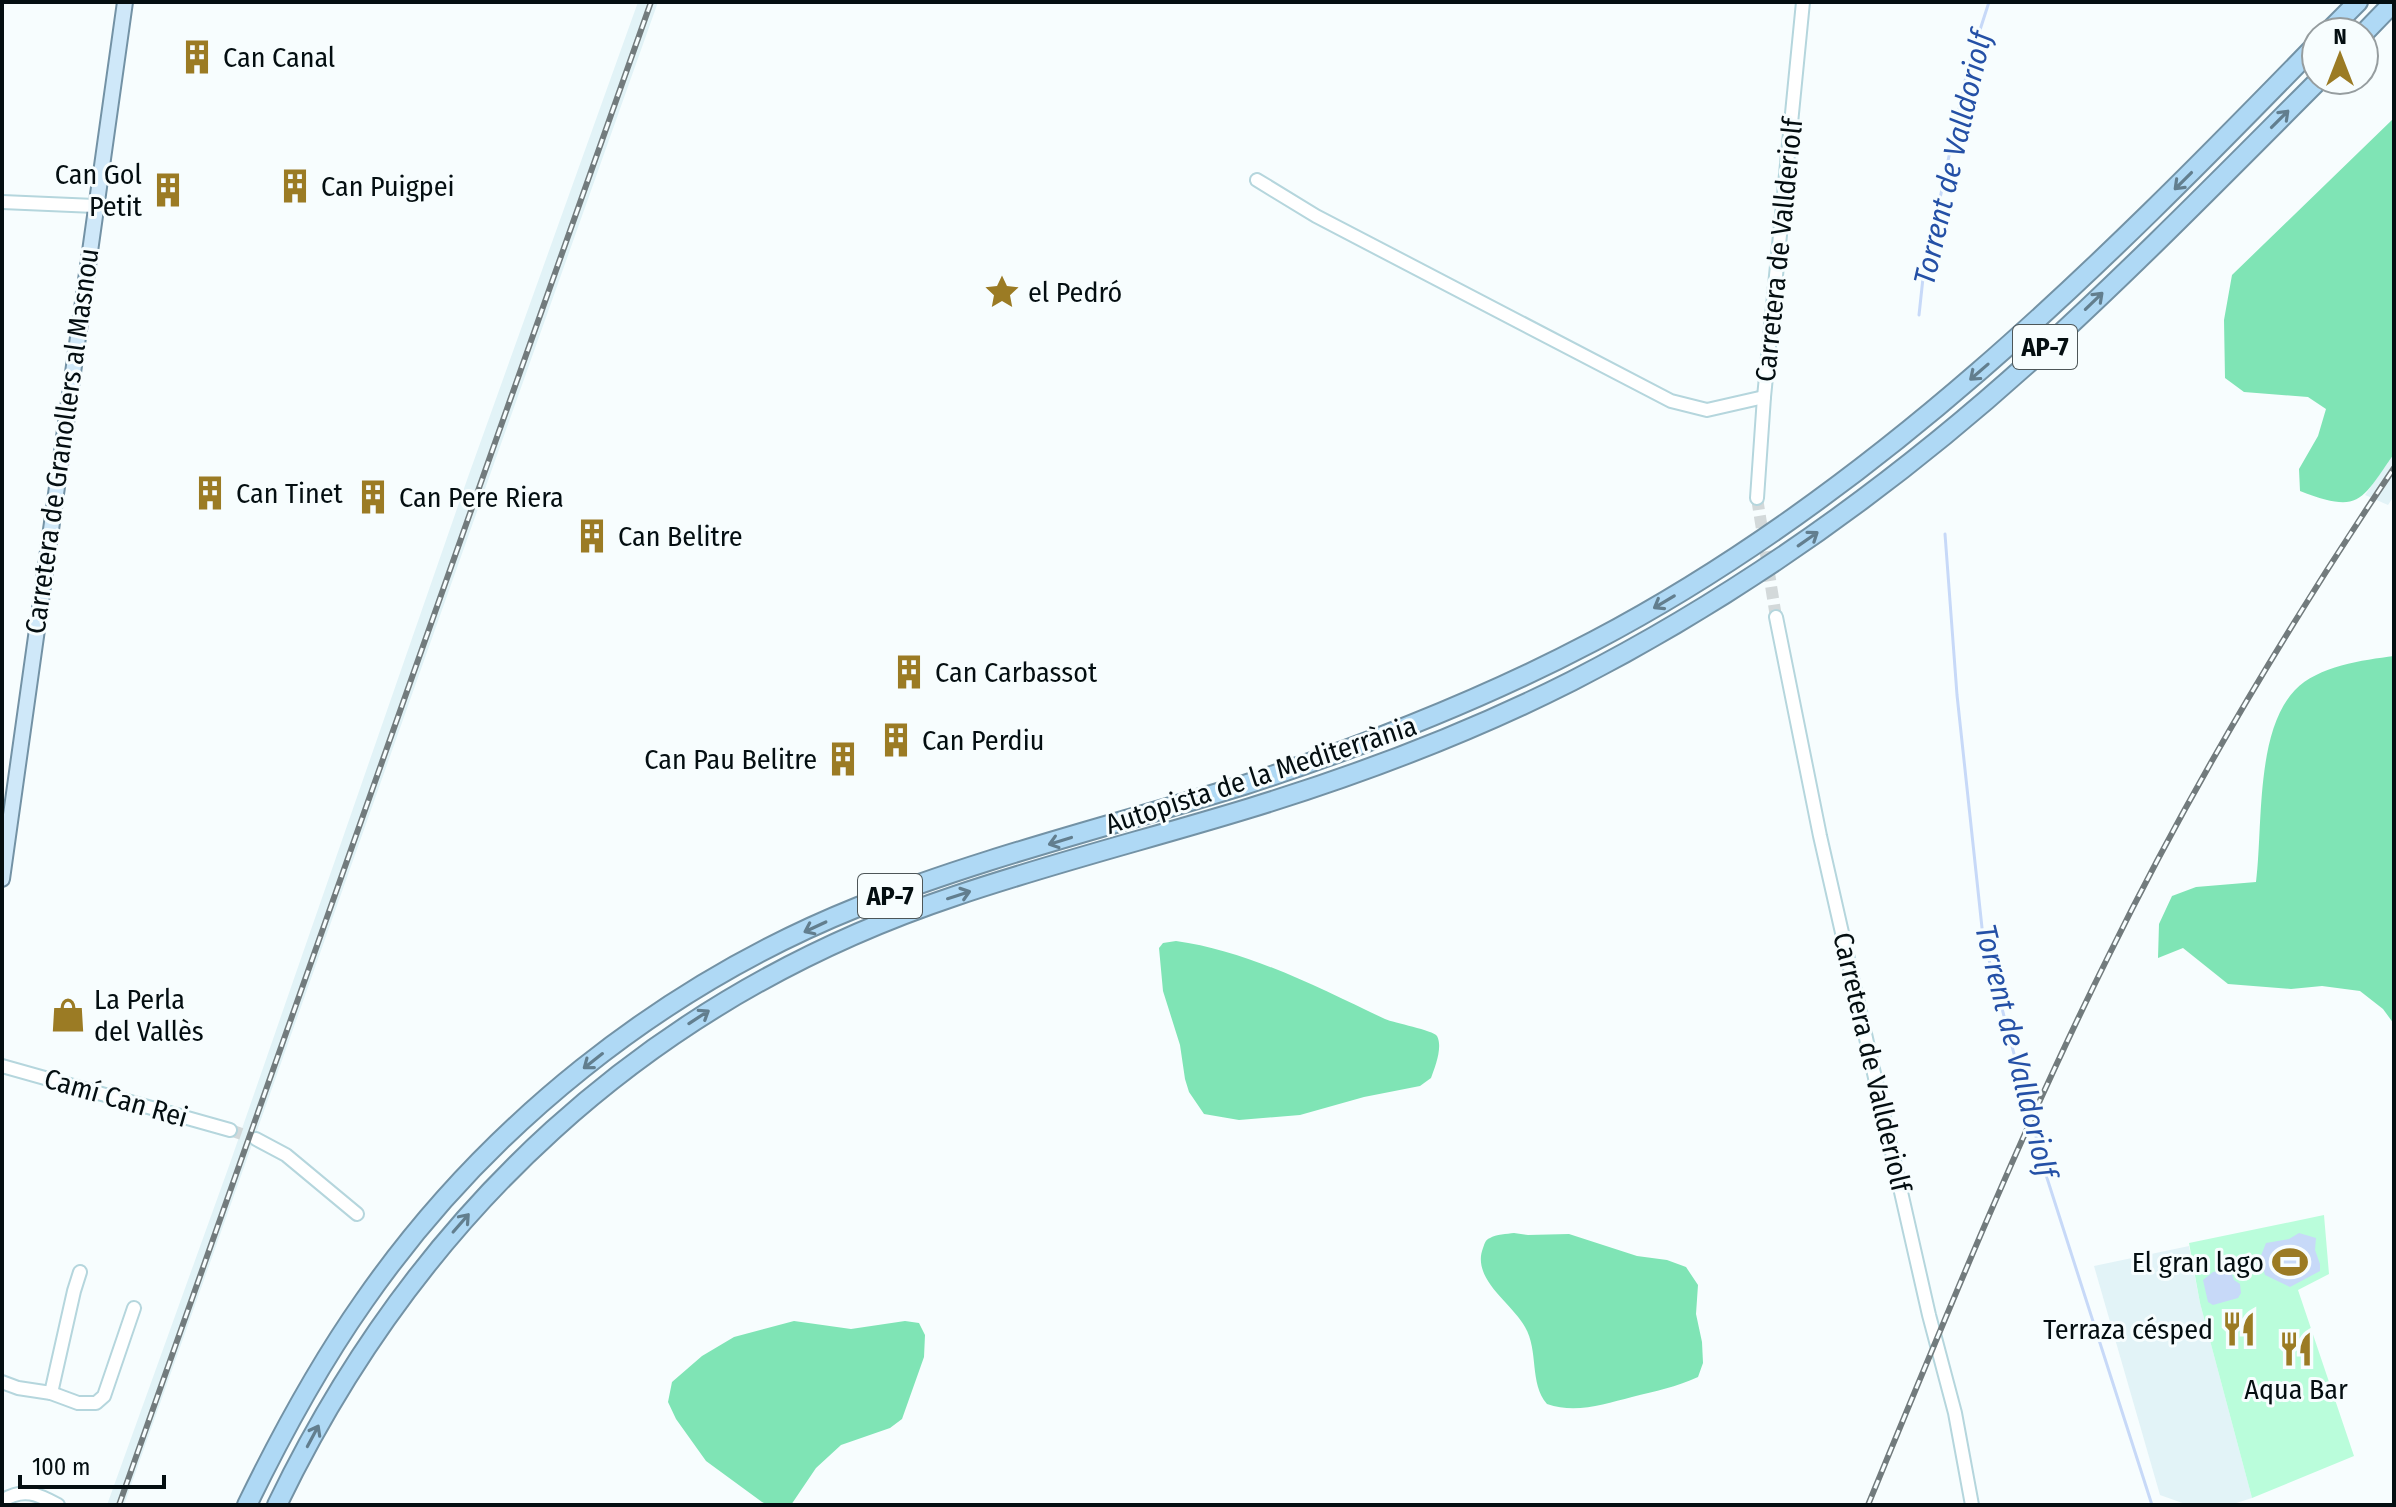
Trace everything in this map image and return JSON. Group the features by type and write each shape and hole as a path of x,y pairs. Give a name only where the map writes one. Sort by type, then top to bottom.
{"highway":[{"path":"2380,16 2394,2"},
{"name":"Autopista de la Mediterrània","path":"247,1505 294,1412 326,1358 365,1299 415,1234 458,1185 529,1114 636,1028 766,950 856,908 942,877 1244,785 1384,736 1457,708 1534,672 1663,603 1812,504 1964,385 2107,257 2300,61"},
{"name":"Autopista de la Mediterrània","path":"277,1505 352,1366 389,1311 435,1253 481,1200 558,1122 661,1043 743,989 864,930 949,898 1251,808 1393,760 1524,704 1651,638 1811,537 1967,416 2089,307 2303,96"}],"main road":[{"name":"Carretera de Granollers al Masnou","path":"2,879 125,2"}],"street":[{"name":"Carretera de Vallderiolf","path":"1757,498 1803,2"},
{"path":"1257,180 1330,224 1671,401 1707,410 1764,397"},
{"path":"2,202 95,206"},
{"name":"Carretera de Vallderiolf","path":"1776,617 1820,836 1929,1315 1955,1413 1972,1505"},
{"name":"Camí Can Rei","path":"2,1066 230,1130"},
{"path":"256,1139 286,1155 357,1214"},
{"path":"51,1393 80,1272"},
{"path":"2,1382 51,1393 78,1403 96,1403 104,1396 134,1308"},
{"path":"2,1501 13,1493 37,1494 58,1505"}],"shaded area":[{"path":"638,2 658,2 124,1505 107,1505 229,1166 468,477"},
{"path":"2394,454 2394,496 2388,505 2365,495"},
{"path":"2189,1246 2200,1303 2252,1498 2230,1505 2188,1505 2160,1495 2094,1266"}],"green space":[{"path":"2394,118 2394,454 2365,493 2347,502 2335,502 2300,491 2299,469 2318,436 2326,409 2308,397 2244,392 2225,378 2224,320 2232,275"},
{"path":"2394,656 2394,1024 2383,1009 2360,991 2322,986 2291,989 2228,984 2183,948 2158,958 2159,924 2172,896 2196,887 2256,882 2267,755 2282,708 2295,690 2328,670"},
{"path":"1176,941 1257,962 1385,1019 1434,1034 1439,1041 1439,1051 1431,1078 1420,1086 1364,1097 1300,1115 1239,1120 1204,1114 1189,1092 1180,1045 1163,991 1159,948 1163,943"},
{"path":"2324,1215 2329,1274 2298,1290 2354,1456 2252,1498 2200,1303 2189,1243"},
{"path":"1514,1233 1569,1234 1637,1256 1667,1260 1686,1267 1698,1285 1696,1314 1703,1363 1698,1377 1682,1384 1590,1407 1569,1408 1547,1404 1538,1386 1532,1346 1525,1327 1483,1270 1481,1259 1486,1241"},
{"path":"794,1321 851,1329 905,1321 919,1323 925,1335 924,1357 902,1419 890,1428 841,1445 816,1468 791,1505 768,1505 706,1461 676,1419 668,1402 672,1382 702,1356 734,1337"}],"water":[{"name":"El gran lago","path":"2299,1233 2316,1238 2315,1250 2320,1271 2290,1287 2265,1275 2260,1258 2266,1243 2289,1239"},
{"path":"2230,1269 2234,1280 2240,1284 2241,1293 2238,1298 2213,1305 2208,1302 2203,1280 2213,1272"},
{"path":"2263,1387 2278,1391 2288,1387 2292,1394 2276,1393 2261,1400 2255,1397 2255,1391"}],"waterway":[{"name":"Torrent de Valldoriolf","path":"1919,315 1923,278 1968,67 1989,2"},
{"name":"Torrent de Valldoriolf","path":"1945,534 1957,695 1983,937 2047,1178 2152,1505"}],"tunnel":[{"path":"1757,498 1776,617"},
{"path":"230,1130 256,1139"}],"railway":[{"path":"119,1505 651,2"},
{"path":"1868,1505 2013,1161 2075,1024 2140,894 2243,708 2394,468"}],"place":[{"name":"Can Canal","path":"197,57"},
{"name":"Can Puigpei","path":"295,186"},
{"name":"Can Gol Petit","path":"168,190"},
{"name":"el Pedró","path":"1002,292"},
{"name":"Can Tinet","path":"210,493"},
{"name":"Can Pere Riera","path":"373,497"},
{"name":"Can Belitre","path":"592,536"},
{"name":"Can Carbassot","path":"909,672"},
{"name":"Can Perdiu","path":"896,740"},
{"name":"Can Pau Belitre","path":"843,759"},
{"name":"La Perla del Vallès","path":"68,1015"},
{"name":"El gran lago","path":"2290,1262"},
{"name":"Terraza césped","path":"2239,1329"},
{"name":"Aqua Bar","path":"2296,1349"}]}
